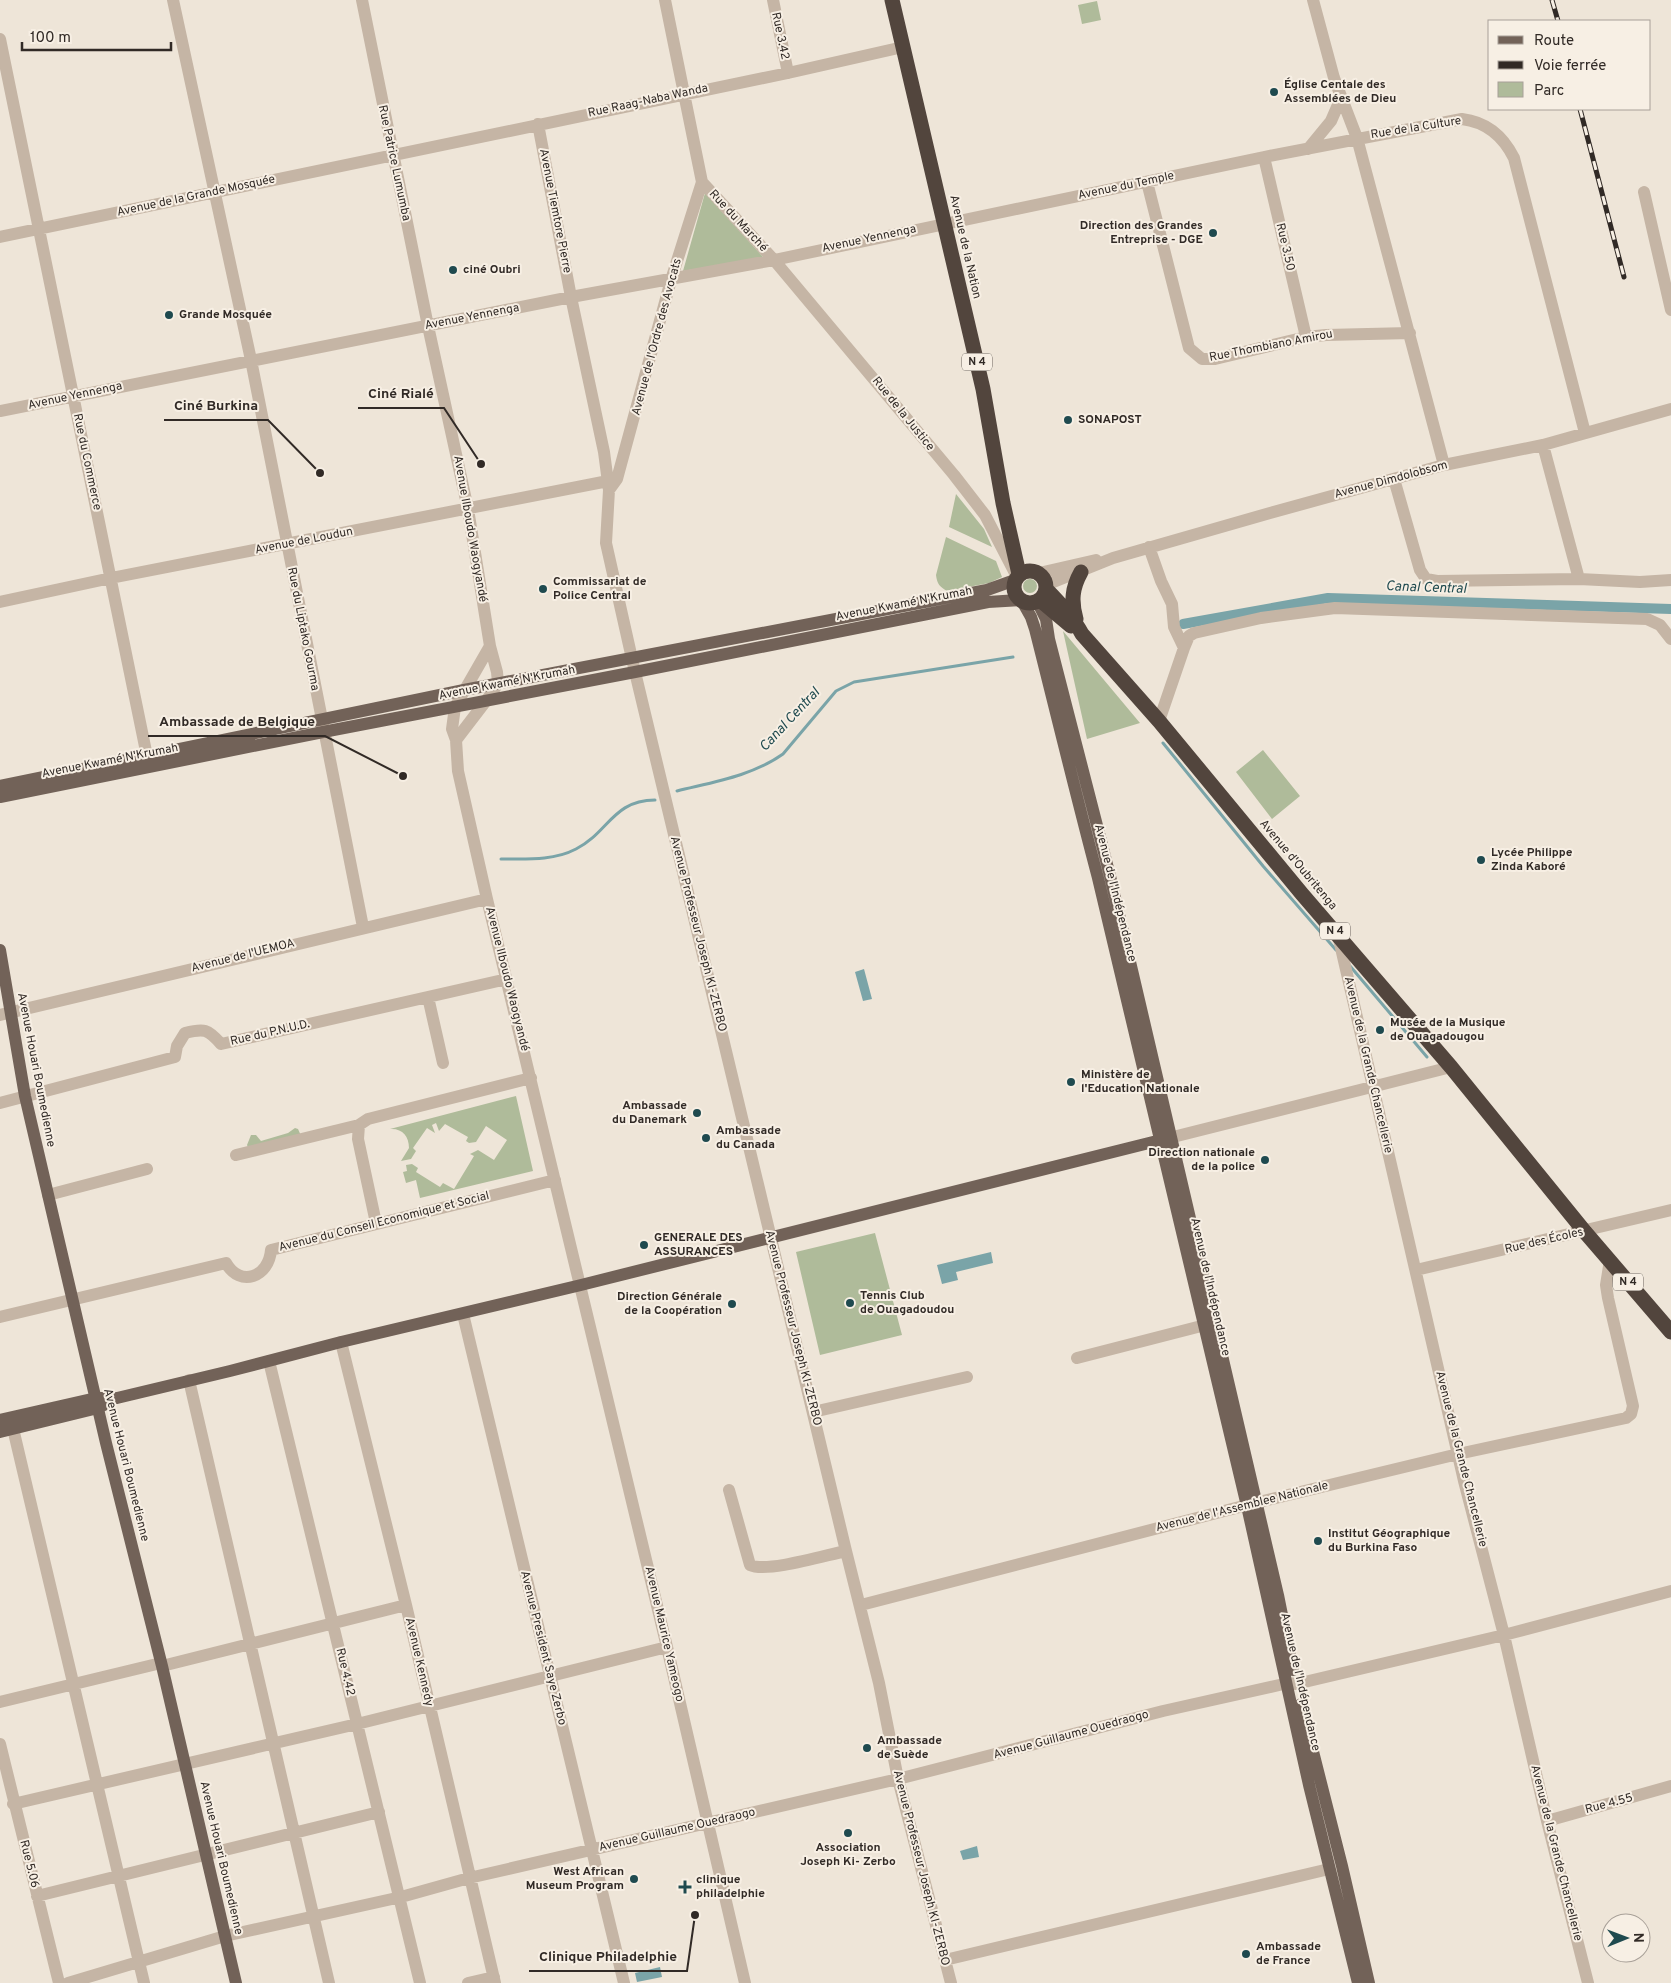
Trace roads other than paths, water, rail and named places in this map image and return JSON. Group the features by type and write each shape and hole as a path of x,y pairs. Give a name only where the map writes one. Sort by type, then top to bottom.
{"highway":[{"name":"Avenue de la Nation","path":"892,0 983,389 1003,503 1030,586"},
{"path":"1080,628 1072,604 1072,594 1081,572"},
{"name":"Avenue d'Oubritenga","path":"1030,586 1080,628 1302,894 1451,1067 1585,1232"},
{"name":"N 4","path":"1585,1232 1671,1332"}],"main road":[{"name":"Avenue Kwamé N'Krumah","path":"322,726 455,707 635,672 726,646 987,590 1030,586"},
{"name":"Avenue Kwamé N'Krumah","path":"0,786 148,761 322,726 464,690 632,657 726,646 988,602 1030,586"},
{"name":"Avenue de l'Indépendance","path":"1030,586 1032,617 1076,796 1104,877 1167,1139 1273,1596 1292,1684 1309,1785 1358,1983"},
{"name":"Avenue Kwamé N'Krumah","path":"0,797 148,761"},
{"name":"Avenue Houari Boumedienne","path":"0,950 5,1014 236,1983"},
{"path":"0,1432 8,1422 97,1403 341,1342 463,1314 1167,1139"},
{"name":"Avenue de l'Indépendance","path":"1292,1684 1342,1866 1369,1983"}],"street":[{"name":"Rue du Liptako Gourma","path":"173,0 251,360 363,927"},
{"name":"Rue Patrice Lumumba","path":"362,0 428,326"},
{"path":"665,0 702,182"},
{"name":"Rue 3.42","path":"772,0 788,73"},
{"path":"1313,0 1334,78 1357,138"},
{"name":"Rue du Commerce","path":"0,38 148,761"},
{"name":"Rue Raag-Naba Wanda","path":"392,155 684,93 788,73 903,47"},
{"path":"1308,149 1331,121 1341,98"},
{"name":"Rue de la Culture","path":"1444,465 1357,138 1462,119 1476,121 1487,126 1498,134 1507,145 1519,173 1585,433"},
{"name":"Avenue Tiemtore Pierre","path":"538,124 571,297 604,452 609,486"},
{"name":"Avenue du Temple","path":"943,223 1357,138"},
{"name":"Avenue de la Grande Mosquée","path":"0,237 392,155"},
{"name":"Rue 3.50","path":"1264,156 1306,338"},
{"name":"Rue du Marché","path":"702,182 774,260"},
{"name":"Avenue de l'Ordre des Avocats","path":"609,486 617,479 671,280 702,182"},
{"name":"Rue Thombiano Amirou","path":"1147,182 1189,348 1202,359 1215,359 1306,338 1342,333 1410,333"},
{"path":"1644,192 1671,310"},
{"name":"Avenue Yennenga","path":"0,411 571,297 774,260 943,223"},
{"name":"Rue de la Justice","path":"774,260 985,515 1030,586"},
{"name":"Avenue Ilboudo Waogyandé","path":"428,326 468,509 490,646 496,663 498,683"},
{"name":"Avenue Dimdolobsom","path":"1030,586 1081,572 1113,558 1149,547 1444,465 1543,445 1671,410"},
{"path":"1543,445 1578,579"},
{"path":"1394,479 1423,576 1426,579 1437,581 1578,579 1640,582 1671,580"},
{"name":"Avenue de Loudun","path":"0,602 111,578 468,509 609,486"},
{"name":"Avenue Professeur Joseph KI-ZERBO","path":"609,486 606,542 635,672 846,1551 861,1604 898,1779 951,1983"},
{"path":"1149,547 1161,581 1172,604 1174,627 1184,648"},
{"name":"Avenue Dimdolobsom","path":"1030,586 1080,562 1113,558"},
{"path":"1159,721 1189,636 1194,633 1261,618 1335,608 1647,619 1660,625 1671,639"},
{"path":"455,707 490,646"},
{"path":"456,740 498,683"},
{"name":"Avenue Ilboudo Waogyandé","path":"455,707 452,730 456,740 458,771 487,899 581,1285"},
{"name":"Avenue de l'UEMOA","path":"5,1014 363,927 487,899"},
{"name":"Avenue de la Grande Chancellerie","path":"1338,934 1458,1454 1504,1634 1547,1821 1588,1983"},
{"name":"Rue du P.N.U.D.","path":"25,1096 175,1056 177,1046 185,1033 199,1030 212,1034 221,1044 507,979"},
{"path":"428,997 443,1063"},
{"path":"1167,1139 1451,1067"},
{"path":"236,1155 359,1125 368,1119 531,1078"},
{"path":"0,1103 25,1096"},
{"path":"359,1125 358,1139 376,1223"},
{"path":"48,1195 147,1170"},
{"name":"Avenue du Conseil Economique et Social","path":"0,1317 226,1263 235,1275 245,1277 257,1275 267,1265 271,1250 555,1180"},
{"name":"Rue des Écoles","path":"1416,1270 1585,1232 1671,1210"},
{"name":"Avenue de l'Assemblee Nationale","path":"861,1604 1251,1504 1458,1454 1626,1418 1631,1414 1633,1406 1608,1298 1607,1272 1610,1260"},
{"name":"Avenue Maurice Yameogo","path":"581,1285 745,1983"},
{"name":"Avenue President Saye Zerbo","path":"463,1314 624,1983"},
{"path":"1077,1358 1210,1324"},
{"name":"Avenue Kennedy","path":"341,1342 495,1980"},
{"name":"Rue 4.42","path":"269,1360 401,1897 420,1983"},
{"path":"813,1412 968,1377"},
{"path":"189,1380 313,1918 330,1983"},
{"path":"8,1422 98,1784 144,1983"},
{"path":"729,1490 750,1565 774,1567 846,1551"},
{"name":"Avenue Guillaume Ouedraogo","path":"68,1983 225,1936 313,1918 401,1897 469,1878 898,1779 1163,1711 1292,1684 1504,1634 1671,1591"},
{"path":"0,1702 334,1624 406,1605"},
{"path":"14,1804 357,1724 667,1647"},
{"name":"Rue 5.06","path":"0,1744 59,1983"},
{"name":"Rue 4.55","path":"1547,1821 1671,1786"},
{"path":"37,1896 379,1812"},
{"path":"945,1960 1329,1869"},
{"path":"468,1983 495,1980"}],"water":[{"path":"864,969 872,999 863,1001 855,972"},
{"path":"991,1252 993,1263 956,1272 958,1280 942,1284 937,1265"},
{"path":"977,1846 979,1857 963,1860 960,1851"},
{"path":"660,1967 662,1977 637,1982 635,1973"}],"waterway":[{"name":"Canal Central","path":"1183,624 1328,598 1671,609"},
{"name":"Canal Central","path":"677,791 745,773 771,762 783,754 836,691 854,682 1013,657"},
{"path":"1163,743 1263,866 1336,950"},
{"path":"501,859 540,858 567,853 587,842 629,805 641,801 655,800"},
{"path":"1350,966 1427,1057"}],"railway":[{"path":"1552,0 1558,20"},
{"path":"1580,110 1624,277"}],"place":[{"name":"Église Centale des Assemblées de Dieu","path":"1274,92"},
{"name":"Direction des Grandes Entreprise - DGE","path":"1213,233"},
{"name":"ciné Oubri","path":"453,270"},
{"name":"Grande Mosquée","path":"169,315"},
{"name":"SONAPOST","path":"1068,420"},
{"name":"Ciné Rialé","path":"481,464"},
{"name":"Ciné Burkina","path":"320,473"},
{"name":"Commissariat de Police Central","path":"543,589"},
{"name":"Ambassade de Belgique","path":"403,776"},
{"name":"Lycée Philippe Zinda Kaboré","path":"1481,860"},
{"name":"Musée de la Musique de Ouagadougou","path":"1380,1030"},
{"name":"Ministère de l'Education Nationale","path":"1071,1082"},
{"name":"Ambassade du Danemark","path":"697,1113"},
{"name":"Ambassade du Canada","path":"706,1138"},
{"name":"Direction nationale de la police","path":"1265,1160"},
{"name":"GENERALE DES ASSURANCES","path":"644,1245"},
{"name":"Tennis Club de Ouagadoudou","path":"850,1303"},
{"name":"Direction Générale de la Coopération","path":"732,1304"},
{"name":"Institut Géographique du Burkina Faso","path":"1318,1541"},
{"name":"Ambassade de Suède","path":"867,1748"},
{"name":"Association Joseph Ki- Zerbo","path":"848,1833"},
{"name":"West African Museum Program","path":"634,1879"},
{"name":"clinique philadelphie","path":"685,1887"},
{"name":"Clinique Philadelphie","path":"695,1915"},
{"name":"Ambassade de France","path":"1246,1954"}]}
